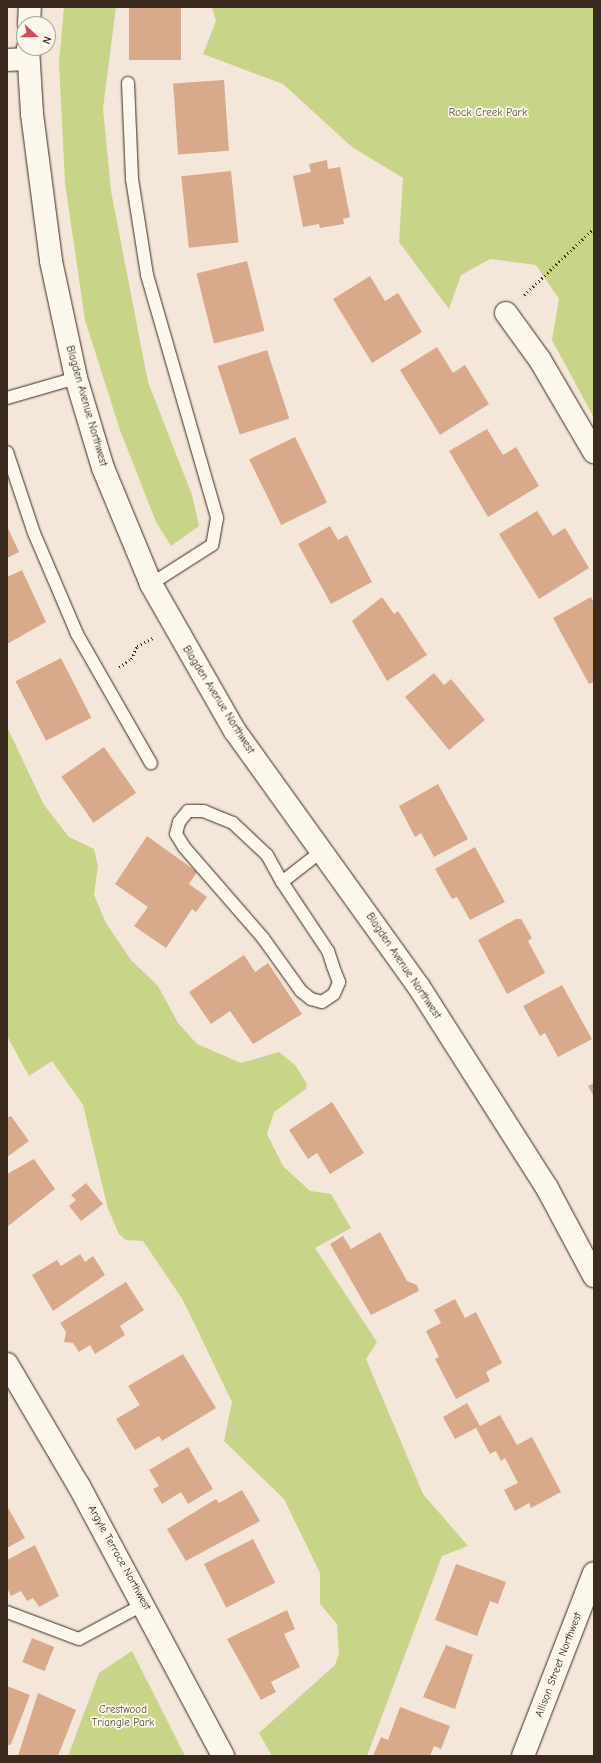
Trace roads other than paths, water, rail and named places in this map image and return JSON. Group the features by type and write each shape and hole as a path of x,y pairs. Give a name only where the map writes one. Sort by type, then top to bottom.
{"main road":[{"name":"Blagden Avenue Northwest","path":"21,56 51,261 76,378 104,468 151,584 235,731 323,850 419,987 547,1188 594,1276"},
{"path":"506,313 540,360 594,452"},
{"name":"Argyle Terrace Northwest","path":"7,1364 144,1604 223,1756"},
{"name":"Allison Street Northwest","path":"523,1756 594,1573"}],"lane":[{"path":"128,83 132,179 147,275 217,518 212,545 151,584"},
{"path":"7,398 76,378"},
{"path":"7,452 34,534 77,634 151,763"},
{"path":"188,811 204,811 233,823 267,856 282,882 328,950 334,966 339,982 334,994 322,1002 311,999 301,991 263,938 184,848 176,834 179,822 188,811"},
{"path":"282,882 323,850"},
{"path":"7,1612 79,1639 144,1604"}],"park label":[{"name":"Rock Creek Park","path":"488,113"},
{"name":"Crestwood Triangle Park","path":"123,1717"}]}
